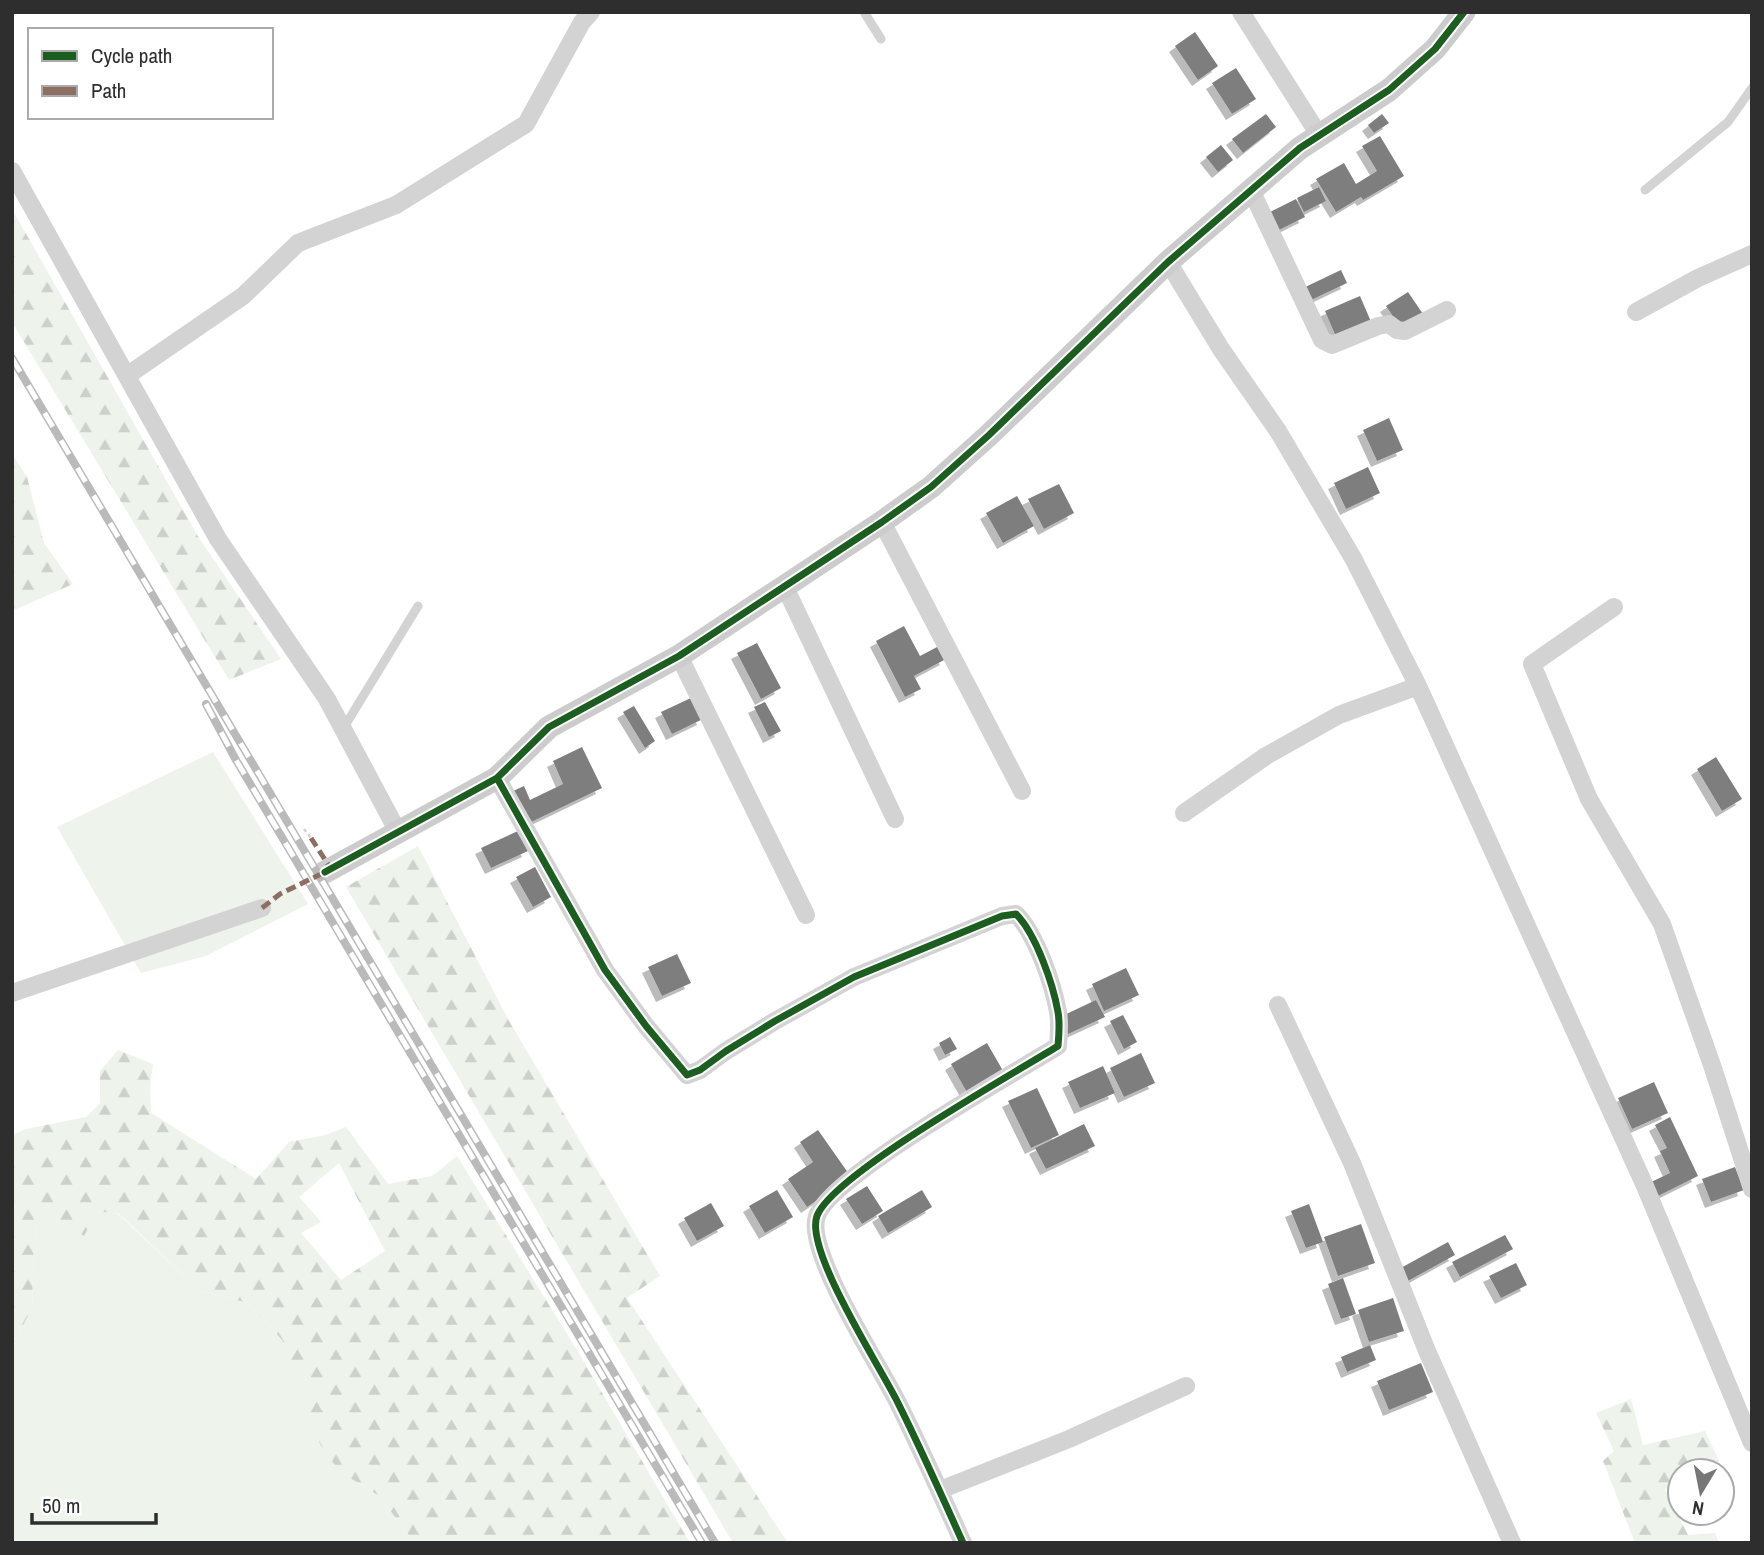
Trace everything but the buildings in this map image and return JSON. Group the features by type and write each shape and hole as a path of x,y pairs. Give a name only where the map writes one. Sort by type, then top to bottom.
{"street":[{"path":"128,375 243,296 298,243 396,205 526,124 582,22 591,12"},
{"path":"1241,12 1319,135"},
{"path":"325,872 497,778 549,727 679,656 881,523 932,486 989,435 1168,262 1319,135 1389,90 1435,49 1464,12"},
{"path":"12,171 218,539 327,699 398,832"},
{"path":"1251,190 1322,340 1332,345 1389,324 1397,330 1405,331 1447,310"},
{"path":"1636,312 1698,278 1752,254"},
{"path":"1168,262 1221,349 1292,454 1353,558 1418,686 1645,1186 1752,1443"},
{"path":"881,523 1022,791"},
{"path":"785,587 895,819"},
{"path":"1614,607 1532,664 1589,799 1662,924 1752,1189"},
{"path":"679,656 806,915"},
{"path":"1184,813 1266,756 1339,715 1418,686"},
{"path":"497,778 605,970 646,1026 687,1075 700,1070 765,1027 854,978 1002,915 1016,914 1025,922 1052,986 1058,1013 1058,1046 922,1130 864,1170 836,1192 822,1208 814,1230 832,1279 898,1402 963,1543"},
{"path":"12,993 262,908"},
{"path":"1279,1005 1352,1163 1427,1351 1512,1543"},
{"path":"940,1490 1069,1439 1186,1386"}],"lane":[{"path":"864,12 881,39"},
{"path":"1644,190 1728,122 1752,88"},
{"path":"343,729 418,606"}],"path":[{"path":"304,828 311,838"}],"green space":[{"path":"12,209 199,538 281,659 229,680 12,322"},
{"path":"12,454 27,477 44,543 73,584 12,611"},
{"path":"213,752 308,904 206,956 141,973 57,827"},
{"path":"418,846 509,1021 660,1276 627,1298 788,1543 733,1543 346,887"},
{"path":"118,1050 153,1064 151,1113 256,1179 289,1142 325,1135 346,1127 388,1184 432,1176 457,1156 577,1350 690,1543 415,1543 379,1496 339,1471 320,1444 300,1383 282,1340 248,1303 199,1290 119,1214 97,1211 84,1236 52,1215 38,1222 34,1247 32,1308 12,1347 12,1135 26,1129 86,1117 100,1103 100,1071","holes":["339,1163 385,1251 341,1280 301,1233 321,1222 299,1197"]},
{"path":"97,1211 118,1214 199,1290 248,1303 282,1340 339,1471 379,1496 415,1543 12,1543 12,1347 32,1308 34,1247 38,1222 52,1215"},
{"path":"1631,1399 1643,1445 1705,1431 1717,1457 1666,1457 1666,1527 1684,1527 1688,1535 1715,1533 1719,1543 1635,1543 1603,1461 1614,1451 1596,1413"}],"railway":[{"path":"12,358 715,1543"},
{"path":"206,704 236,760 702,1543"}],"marked path":[{"path":"311,838 331,869"},
{"path":"262,908 280,894 325,872"}],"cycle path":[{"path":"325,872 497,778 549,727 679,656 931,487 989,435 1168,262 1300,148 1389,90 1435,49 1464,12"},
{"path":"497,778 605,970 646,1026 687,1075 700,1070 775,1021 854,977 1002,916 1016,914 1030,934 1043,960 1056,1001 1059,1020 1058,1046 888,1152 830,1198 817,1216 816,1232 832,1281 898,1403 963,1543"}]}
